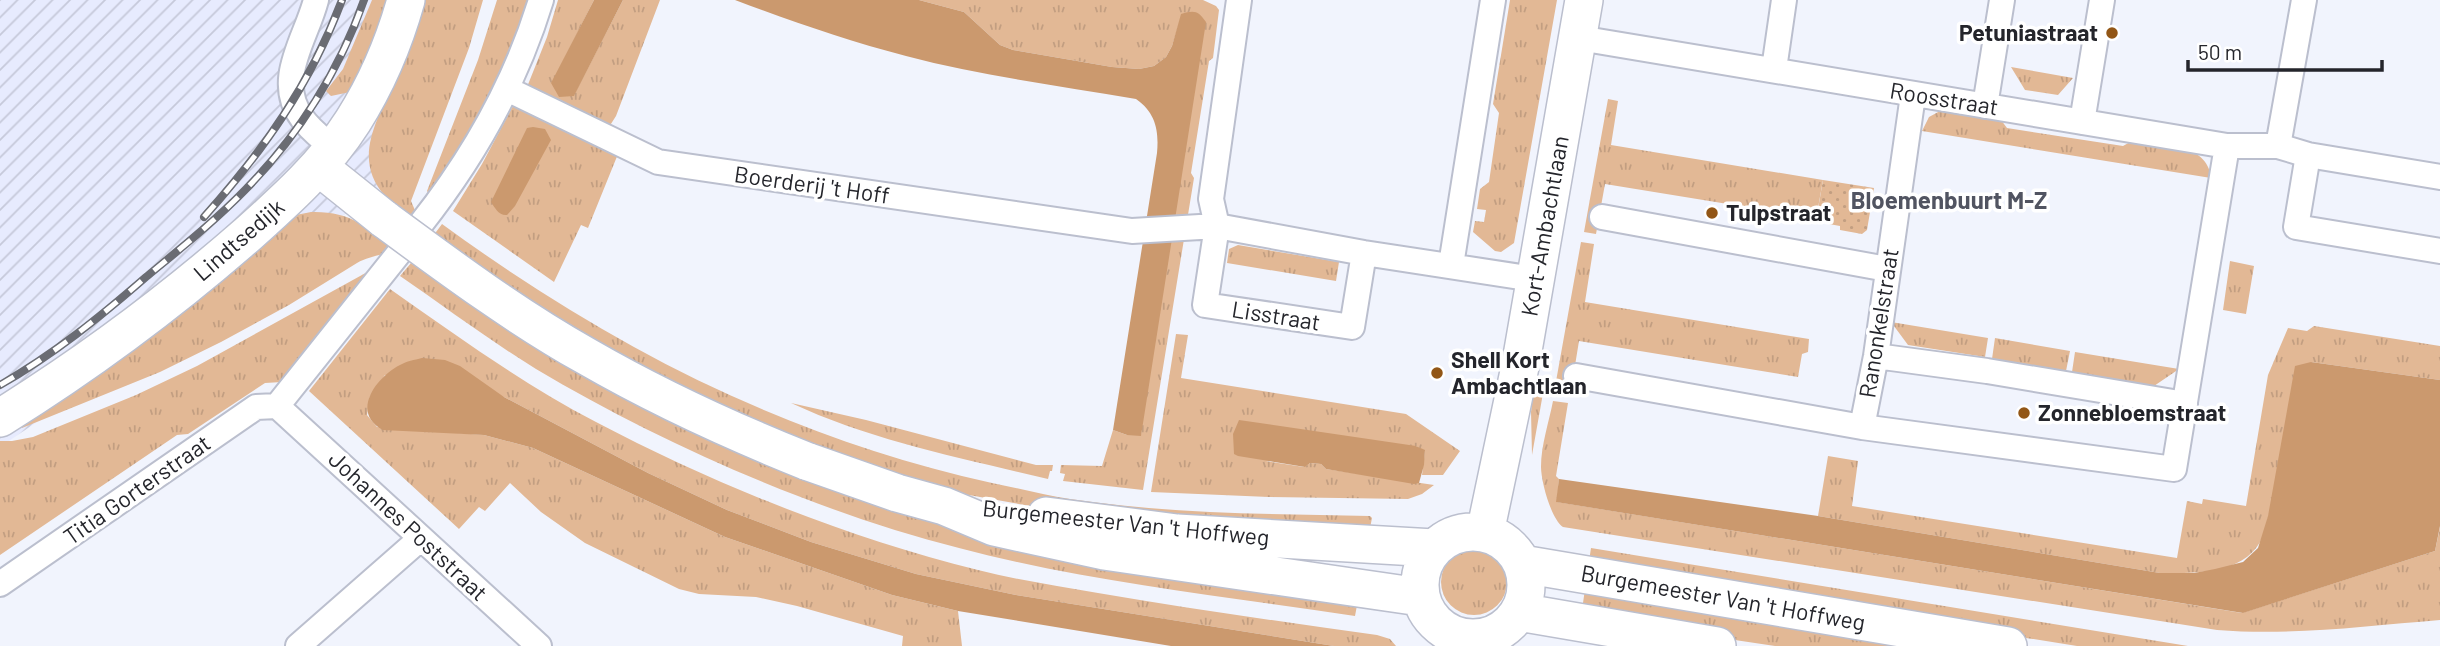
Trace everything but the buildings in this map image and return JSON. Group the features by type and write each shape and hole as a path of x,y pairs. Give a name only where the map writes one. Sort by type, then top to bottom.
{"main road":[{"name":"Lindtsedijk","path":"0,418 69,375 144,321 234,246 326,157 352,123 377,79 395,38 407,0"},
{"name":"Kort-Ambachtlaan","path":"1485,533 1521,362 1584,0"},
{"name":"Burgemeester Van 't Hoffweg","path":"326,157 384,219 483,292 585,356 696,414 806,461 897,493 944,506 994,527 1104,551 1420,597"},
{"name":"Burgemeester Van 't Hoffweg","path":"944,506 995,510 1177,534 1434,548"},
{"path":"1466,532 1485,533 1500,539 1513,550 1522,564 1526,580 1525,597 1519,612 1509,624 1496,633 1465,642 1445,631 1429,617 1420,597 1419,579 1424,562 1434,548 1449,537 1466,532"},
{"name":"Burgemeester Van 't Hoffweg","path":"1522,564 2008,646"},
{"path":"1519,612 1717,646"}],"street":[{"path":"316,0 312,18 290,75 291,91 301,118 326,157"},
{"path":"421,225 469,157 507,89 541,0"},
{"path":"1239,0 1211,199 1217,226 1364,253 1534,279"},
{"path":"1451,265 1493,0"},
{"path":"1774,69 1784,0"},
{"path":"1985,106 2002,0"},
{"path":"2082,122 2102,0"},
{"path":"2278,146 2304,0"},
{"name":"Roosstraat","path":"1579,38 2227,146 2278,146 2308,155 2440,177"},
{"name":"Boerderij 't Hoff","path":"507,89 658,162 1132,231 1217,226"},
{"name":"Ranonkelstraat","path":"1862,427 1876,356 1913,94"},
{"path":"1576,376 1862,427 2174,469 2227,146"},
{"path":"2308,155 2296,228 2440,251"},
{"path":"1602,217 1887,269"},
{"name":"Lisstraat","path":"1217,226 1205,305 1352,327 1364,253"},
{"path":"277,406 399,253"},
{"path":"1876,356 1987,371 2185,404"},
{"name":"Johannes Poststraat","path":"277,406 539,646"},
{"name":"Titia Gorterstraat","path":"0,584 256,407 277,406"},
{"path":"298,646 420,539"}],"shaded area":[{"path":"0,0 424,0 404,174 0,447"},
{"path":"594,0 623,0 574,96 559,97 551,83"},
{"path":"735,0 919,0 964,12 1000,45 1013,50 1139,69 1154,66 1166,57 1181,14 1196,12 1201,16 1206,22 1141,436 1113,430 1157,153 1155,123 1143,104 1136,99 992,75 906,56"},
{"path":"527,128 545,129 551,140 515,206 507,215 502,214 491,202"},
{"path":"422,358 445,360 460,366 504,397 648,473 727,510 811,542 916,574 1016,595 1334,646 1171,646 958,611 892,595 725,537 533,448 484,435 383,430 373,423 368,414 370,396 375,386 405,362"},
{"path":"2311,362 2440,380 2440,526 2435,551 2243,613 1556,502 1559,479 1818,516 2160,573 2194,573 2243,562 2258,548 2268,516 2295,366"},
{"path":"1239,420 1416,446 1425,450 1419,483 1326,469 1321,464 1310,463 1305,467 1238,456 1234,454 1233,434"}],"green space":[{"path":"372,0 389,0 378,35 350,92 331,96 326,91 343,69"},
{"path":"421,0 483,0 469,48 411,201 417,215 400,210 386,197 370,168 369,154 375,126"},
{"path":"497,0 530,0 480,123 429,194 427,191 478,60"},
{"path":"558,0 594,0 552,83 574,95 623,0 660,0 616,116 609,127 527,87"},
{"path":"919,0 1203,0 1219,10 1213,58 1209,61 1191,173 1194,178 1143,490 1063,481 1065,474 1060,473 1061,465 1102,466 1113,430 1127,435 1141,435 1182,14 1166,57 1154,66 1139,69 1013,50 1000,45 964,12"},
{"path":"1510,0 1557,0 1514,243 1501,252 1495,251 1473,232 1475,221 1484,222 1486,210 1477,209 1480,189 1489,182 1499,113 1493,104"},
{"path":"2011,67 2073,78 2058,95 2025,90"},
{"path":"1608,99 1618,101 1611,145 1823,180 1818,208 1827,211 1826,220 1605,184 1596,234 1584,232"},
{"path":"514,104 618,154 588,228 581,225 554,282 453,211"},
{"path":"1940,111 2001,120 2007,128 2123,146 2132,141 2168,145 2192,152 2201,158 2208,166 2211,178 1922,131 1929,117"},
{"path":"1823,180 1874,188 1867,230 1862,234 1840,230 1840,226 1829,224 1826,220 1827,211 1818,209"},
{"path":"311,212 347,217 394,249 357,263 289,305 160,372 22,428 21,425 114,365 296,215"},
{"path":"442,224 506,269 636,348 772,414 843,441 916,464 1060,497 1182,510 1370,516 1372,518 1369,533 1047,509 952,492 825,453 653,375 545,313 433,236"},
{"path":"1581,242 1594,244 1585,302 1809,339 1808,352 1802,354 1798,377 1579,341 1571,390 1555,387"},
{"path":"1238,245 1339,262 1336,281 1227,263 1229,249"},
{"path":"2230,261 2254,266 2246,314 2223,310"},
{"path":"411,263 533,345 661,416 750,457 1359,595 1355,616 1156,587 1008,560 905,533 796,495 635,424 536,369 400,276"},
{"path":"371,270 282,382 265,383 188,434 177,435 0,555 0,441 33,437 136,395 197,366"},
{"path":"390,289 516,376 596,422 735,488 831,525 929,557 1008,577 1377,635 1390,639 1396,646 1334,646 1016,595 916,574 811,542 727,510 648,473 504,397 385,375 370,396 367,415 377,427 484,435 533,448 725,537 892,595 958,611 962,646 902,646 903,636 797,606 756,597 699,594 679,589 585,543 541,512 510,483 485,511 479,507 459,529 309,391"},
{"path":"1891,322 1988,338 1985,357 1908,345"},
{"path":"2314,326 2440,346 2440,380 2311,362 2263,536 2255,549 2233,565 2204,572 2160,573 1818,516 1828,456 1858,461 1852,506 2177,558 2187,501 2202,504 2203,499 2246,506 2268,375 2288,328 2307,331"},
{"path":"1176,334 1188,335 1181,378 1406,414 1460,451 1443,475 1422,475 1425,451 1416,446 1266,461 1304,467 1310,463 1321,464 1326,469 1434,485 1422,494 1408,499 1151,492"},
{"path":"1995,338 2070,351 2066,371 1992,359"},
{"path":"2075,352 2179,369 2154,386 2072,372"},
{"path":"1535,379 1545,382 1532,455 1531,412"},
{"path":"1553,401 1568,403 1556,476 1559,479 1557,502 2242,613 2435,551 2440,527 2440,620 2301,631 2217,630 1563,527 1554,516 1541,473 1542,450"},
{"path":"791,403 1036,465 1053,465 1052,471 1048,479 918,447 854,428"},
{"path":"1591,548 2188,646 2077,646 1588,568"},
{"path":"1474,549 1487,552 1497,559 1504,569 1507,582 1504,595 1497,605 1487,612 1474,615 1461,612 1451,605 1444,595 1441,582 1444,569 1451,559 1461,552"},
{"path":"1586,582 1959,646 1775,646 1581,617"}],"railway":[{"path":"204,217 246,167 283,115 315,60 342,0"},
{"path":"0,385 39,361 94,321 222,212 265,169 316,101 343,52 364,0"}],"place":[{"name":"Petuniastraat","path":"2112,33"},
{"name":"Tulpstraat","path":"1712,213"},
{"name":"Shell Kort Ambachtlaan","path":"1437,373"},
{"name":"Zonnebloemstraat","path":"2024,413"}],"district":[{"name":"Bloemenbuurt M-Z","path":"1949,201"}]}
